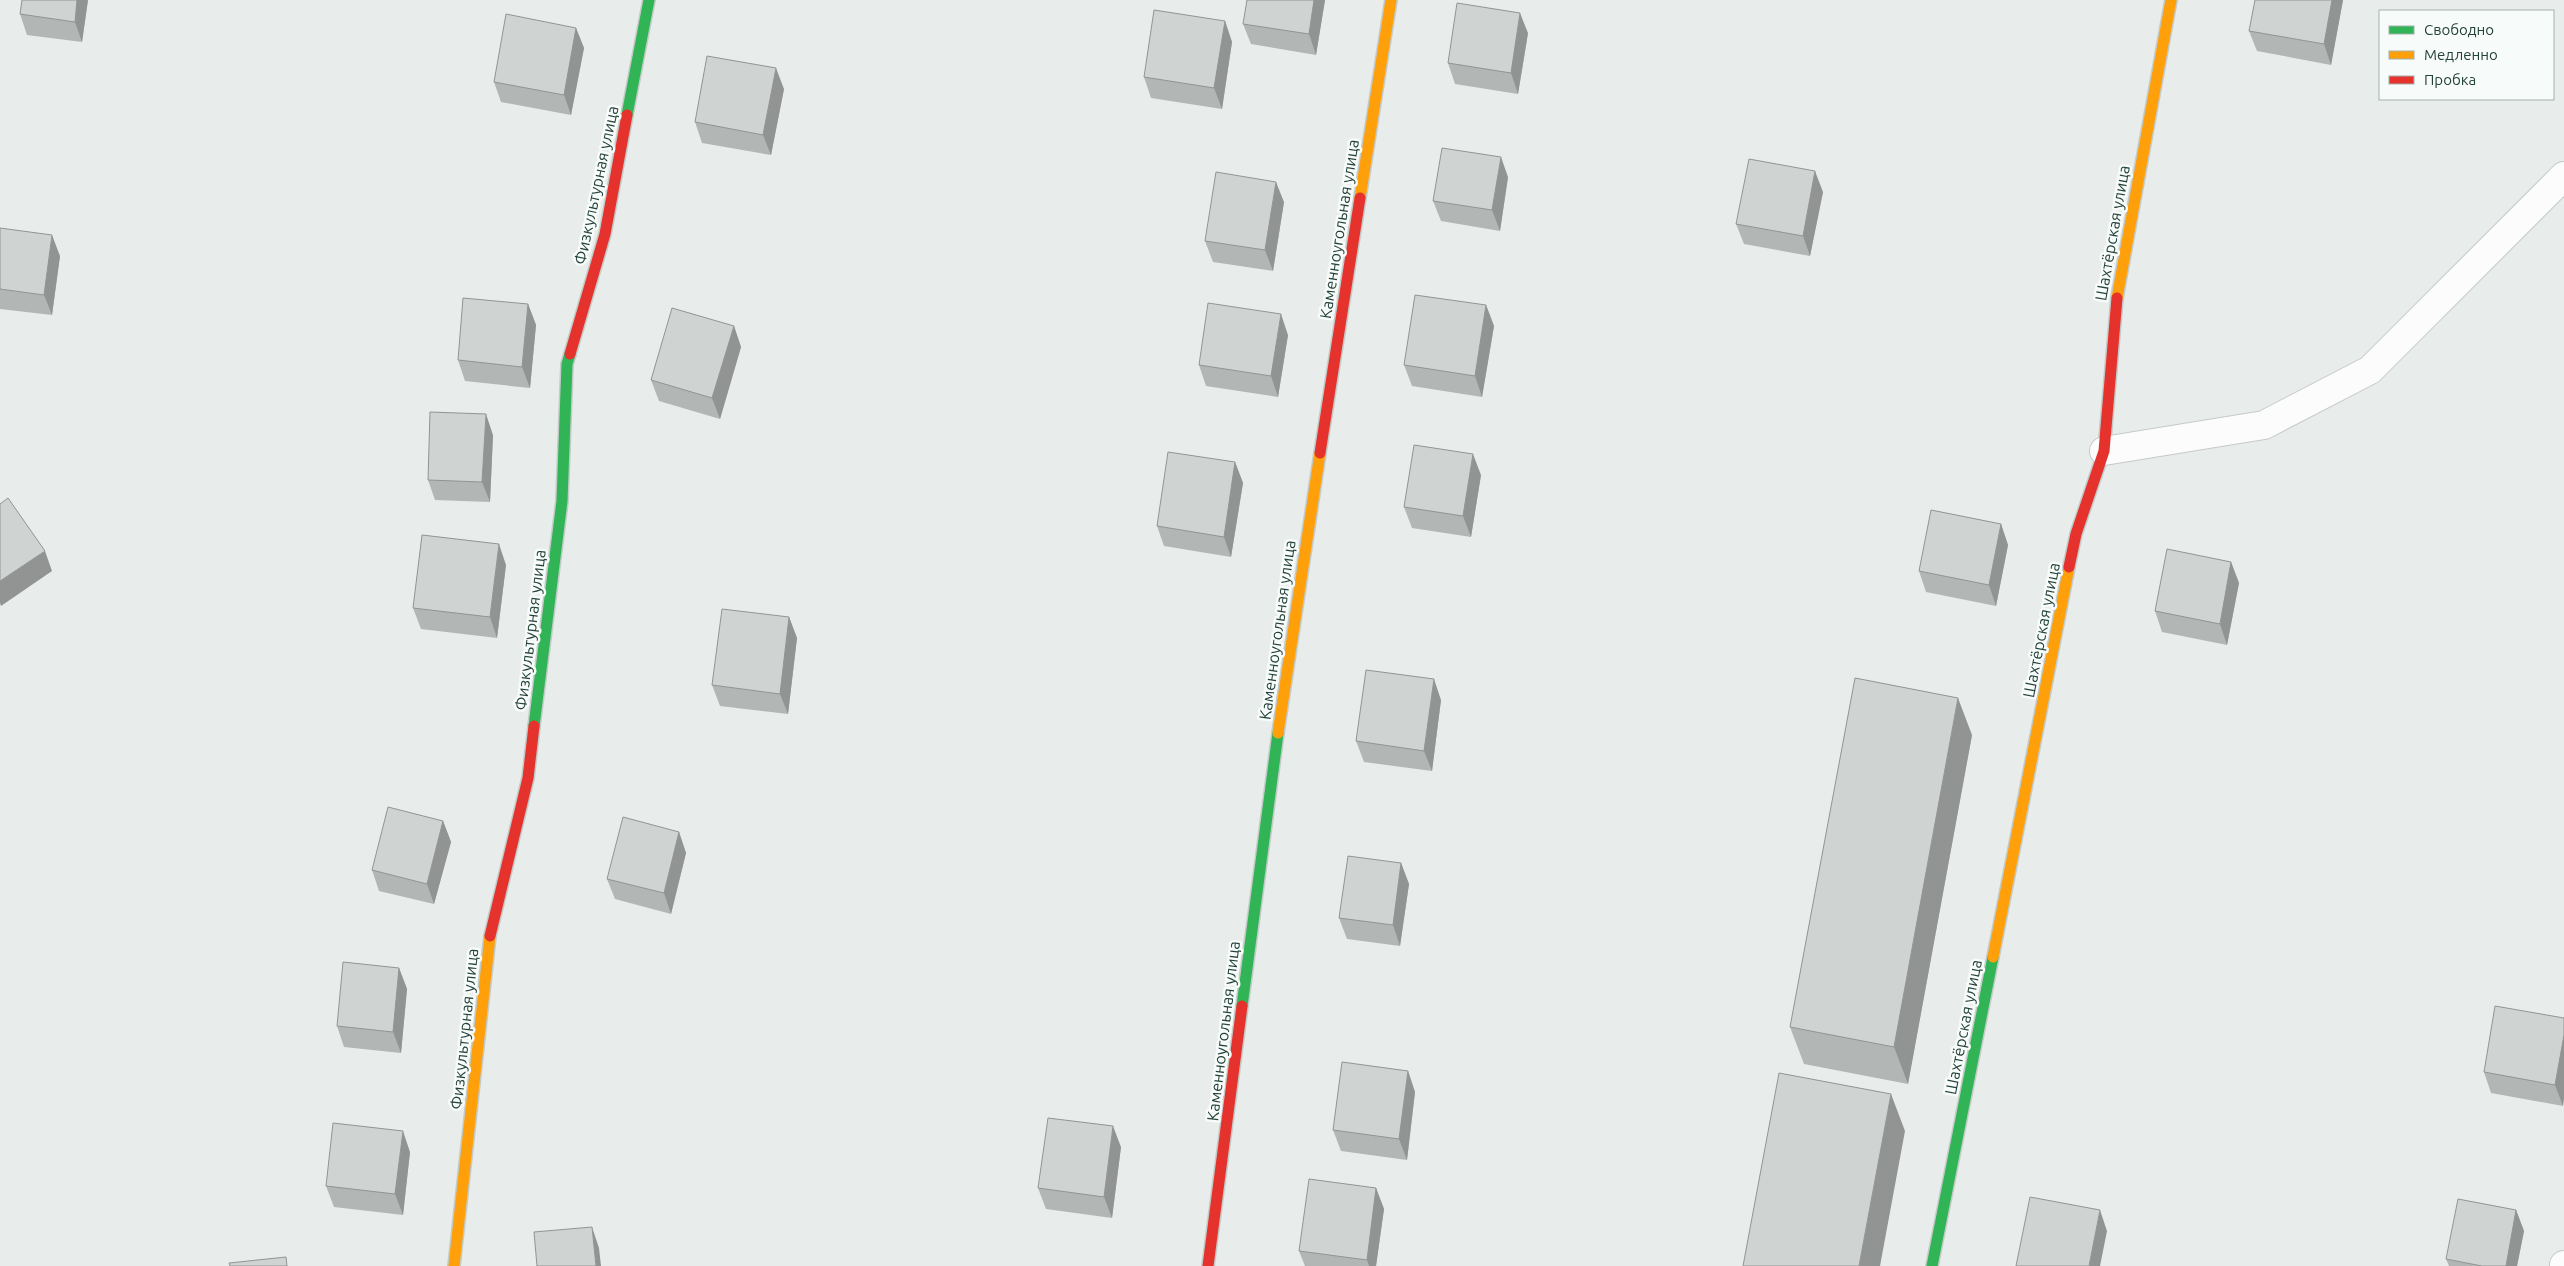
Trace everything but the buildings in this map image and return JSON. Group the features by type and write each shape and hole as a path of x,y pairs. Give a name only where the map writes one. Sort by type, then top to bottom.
{"street":[{"name":"Физкультурная улица","path":"454,1266 491,926 529,768 562,501 567,364 605,234 649,0"},
{"name":"Каменноугольная улица","path":"1208,1266 1291,634 1391,0"},
{"name":"Шахтёрская улица","path":"1932,1266 2076,534 2104,451 2116,302 2171,0"},
{"path":"2104,451 2264,425 2370,370 2564,176"}],"traffic: fast":[{"path":"627,115 649,0"},
{"path":"534,726 562,501 567,364 570,354"},
{"path":"1242,1006 1278,733"},
{"path":"1932,1266 1993,957"}],"traffic: slow":[{"path":"1360,198 1391,0"},
{"path":"2117,298 2171,0"},
{"path":"1278,733 1320,453"},
{"path":"1993,957 2069,567"},
{"path":"454,1266 490,936"}],"traffic: jam":[{"path":"570,354 605,234 627,115"},
{"path":"1320,453 1360,198"},
{"path":"2069,567 2076,534 2104,451 2117,298"},
{"path":"490,936 528,778 534,726"},
{"path":"1208,1266 1242,1006"}]}
